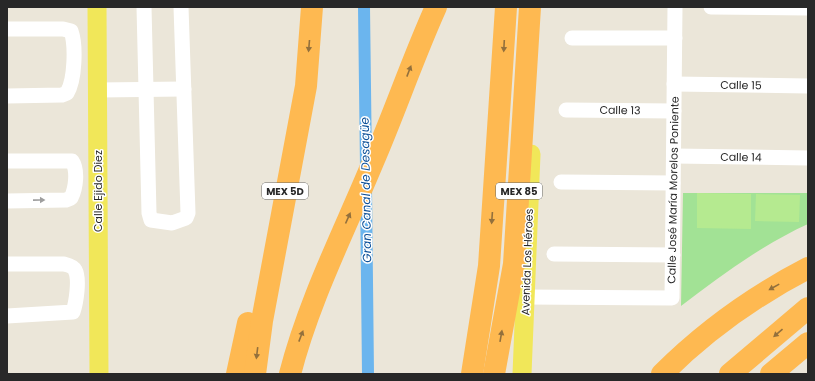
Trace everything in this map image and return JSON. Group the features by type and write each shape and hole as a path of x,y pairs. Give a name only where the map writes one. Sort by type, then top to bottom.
{"highway":[{"name":"MEX 5D","path":"255,374 262,321 283,201 306,86 312,7"},
{"path":"420,41 425,7"},
{"path":"290,374 298,342 332,254 373,163 420,41 436,7"},
{"name":"MEX 85","path":"472,374 489,266 506,7"},
{"name":"MEX 85","path":"494,374 514,264 530,7"},
{"path":"237,374 249,320 283,201"},
{"path":"662,374 695,344 728,318 764,292 808,268"},
{"path":"730,374 808,308"},
{"path":"771,374 808,343"}],"main road":[{"name":"Calle Ejido Diez","path":"97,7 99,374"},
{"name":"Avenida Los Héroes","path":"522,374 538,7"}],"street":[{"path":"144,7 149,213 151,220 172,223 186,218 188,213 181,7"},
{"name":"Calle José María Morelos Poniente","path":"525,297 672,298 675,7"},
{"path":"711,7 808,8"},
{"path":"7,29 64,29 71,30 73,36 71,86 68,93 62,95 7,96"},
{"path":"572,38 675,38"},
{"path":"73,58 98,59"},
{"name":"Calle 15","path":"674,84 808,86"},
{"path":"98,90 184,89"},
{"name":"Calle 13","path":"566,110 674,111"},
{"name":"Calle 14","path":"674,156 808,158"},
{"path":"7,161 72,161 75,166 75,191 71,198 66,200 7,201"},
{"path":"75,175 98,175"},
{"path":"561,182 673,183"},
{"path":"554,254 672,255"},
{"path":"7,264 64,264 72,266 76,270 77,286 76,305 73,312 7,316"},
{"path":"77,286 98,287"}],"green space":[{"path":"683,193 808,193 808,224 758,251 726,272 681,306"},
{"path":"697,193 751,194 751,229 697,228"},
{"path":"756,194 800,195 799,222 755,221"}],"waterway":[{"name":"Gran Canal de Desagüe","path":"364,7 366,167"},
{"name":"Gran Canal de Desagüe","path":"366,189 368,374"}]}
